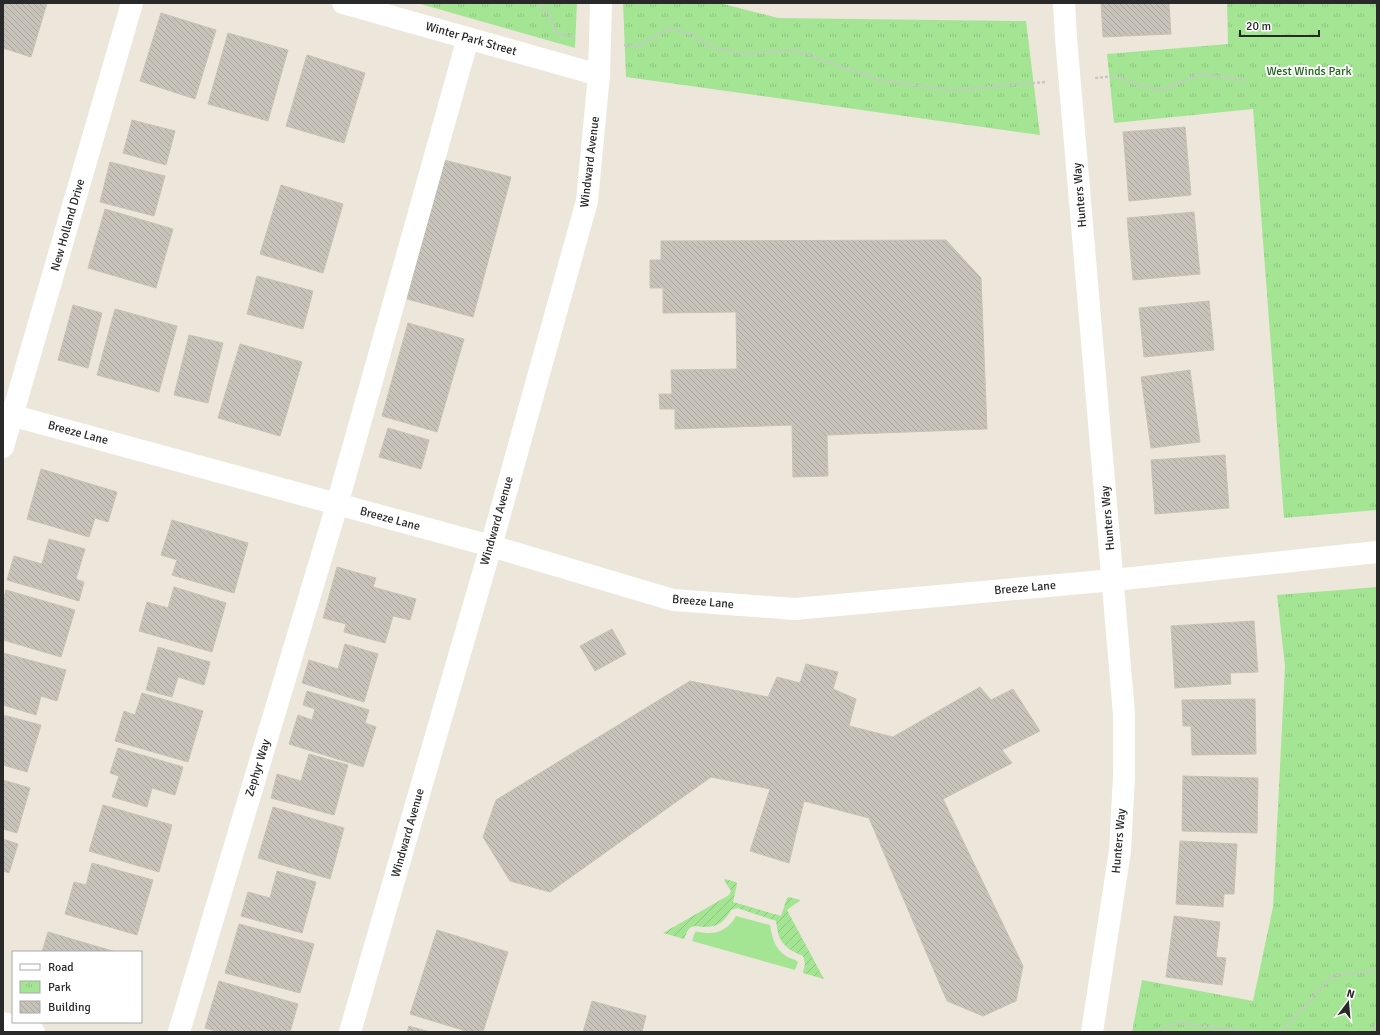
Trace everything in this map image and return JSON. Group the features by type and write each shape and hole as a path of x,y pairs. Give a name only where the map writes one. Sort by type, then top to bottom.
{"street":[{"name":"New Holland Drive","path":"3,448 8,414 132,3"},
{"name":"Winter Park Street","path":"343,3 599,76"},
{"name":"Windward Avenue","path":"350,1032 491,546 587,201 599,76 601,3"},
{"name":"Hunters Way","path":"1064,3 1114,580 1124,714 1120,851 1092,1032"},
{"name":"Zephyr Way","path":"179,1032 337,505 468,38"},
{"name":"Breeze Lane","path":"8,414 491,546 673,600 795,609 1114,580 1377,552"},
{"path":"3,1023 34,1032"}],"path":[{"path":"539,3 549,14 557,34 637,47 670,28 694,36 710,46 744,54 795,50 879,80 949,90 1117,76 1140,86 1162,90 1200,74 1246,80"},
{"path":"1281,1032 1332,976 1377,970"},
{"path":"1374,1032 1377,1020"},
{"path":"1155,1032 1177,1023 1258,1032"}],"green space":[{"path":"417,3 577,3 575,48"},
{"path":"623,3 720,3 778,18 1026,21 1040,135 626,77"},
{"name":"West Winds Park","path":"1227,3 1377,3 1377,510 1284,518 1253,109 1114,123 1107,54 1228,44"},
{"path":"1377,587 1377,1032 1132,1032 1142,980 1253,1001 1273,907 1285,666 1277,595"},
{"path":"724,880 736,882 737,884 733,902 781,916 787,898 789,897 800,900 787,910 824,979 803,973 805,963 803,956 792,951 783,943 778,934 776,921 737,908 731,910 723,921 716,925 708,927 695,926 690,928 684,939 663,933 729,895 731,891"},
{"path":"736,916 770,925 773,939 779,950 798,962 795,970 692,941 695,932 712,933 721,931 731,923"}],"building":[{"path":"3,3 47,3 31,57 3,48"},
{"path":"1101,3 1169,3 1171,34 1103,37"},
{"path":"161,13 216,30 195,99 140,81"},
{"path":"228,33 288,50 268,121 208,104"},
{"path":"307,55 365,73 344,143 286,126"},
{"path":"132,120 175,131 166,165 123,153"},
{"path":"1185,127 1191,195 1129,201 1123,132"},
{"path":"444,160 511,177 473,317 407,299"},
{"path":"110,162 165,176 154,216 100,202"},
{"path":"281,185 343,204 323,273 260,254"},
{"path":"105,209 173,229 156,288 88,268"},
{"path":"1194,212 1200,274 1133,280 1127,218"},
{"path":"946,240 981,278 987,429 827,435 828,476 793,477 792,425 675,429 675,409 660,409 659,394 672,394 671,370 737,369 736,312 663,313 663,288 650,288 650,260 661,260 661,241"},
{"path":"257,276 313,291 303,329 247,314"},
{"path":"1209,301 1214,350 1144,357 1139,308"},
{"path":"73,305 102,313 88,368 58,360"},
{"path":"115,309 177,326 159,392 97,375"},
{"path":"408,323 464,339 437,432 382,416"},
{"path":"189,335 223,343 208,403 174,395"},
{"path":"240,344 302,362 280,436 218,418"},
{"path":"1190,370 1200,442 1151,448 1141,377"},
{"path":"388,428 429,440 421,469 379,457"},
{"path":"1225,455 1229,508 1155,514 1151,460"},
{"path":"41,469 117,492 108,522 95,518 89,537 27,519"},
{"path":"172,520 248,543 234,593 172,575 177,560 161,555"},
{"path":"49,539 85,549 76,579 84,582 79,601 7,580 14,556 42,564"},
{"path":"337,567 376,578 373,587 416,599 410,620 393,616 385,643 344,632 346,624 323,618"},
{"path":"174,587 226,603 212,652 139,631 147,602 168,608"},
{"path":"6,590 75,610 61,657 3,640 3,600"},
{"path":"1254,621 1258,672 1230,673 1231,684 1175,688 1171,626"},
{"path":"612,629 626,654 595,671 580,646"},
{"path":"345,644 378,654 364,702 302,683 309,660 338,669"},
{"path":"158,647 210,662 204,685 178,677 172,697 146,690"},
{"path":"3,653 66,670 57,701 41,696 36,715 3,705"},
{"path":"806,664 838,672 833,689 856,699 849,726 893,737 980,687 991,700 1013,689 1040,731 1002,750 1012,763 943,799 1023,966 1016,1001 983,1016 947,1001 869,818 804,801 789,863 750,851 770,789 711,777 550,892 510,881 483,837 496,800 690,681 768,697 777,677 800,683"},
{"path":"307,691 369,710 365,723 376,727 363,767 289,744 298,715 312,720 315,709 303,705"},
{"path":"142,693 203,711 188,762 115,741 124,711 135,715"},
{"path":"1255,699 1256,754 1192,755 1191,726 1183,726 1182,700"},
{"path":"3,715 41,725 27,772 3,765"},
{"path":"118,748 183,767 175,795 152,788 147,807 112,797 119,776 110,773"},
{"path":"309,754 348,765 334,815 271,798 277,774 301,781"},
{"path":"1183,776 1258,778 1257,833 1182,831"},
{"path":"3,780 30,788 17,833 3,829"},
{"path":"103,805 172,825 159,872 89,851"},
{"path":"273,807 344,828 330,879 258,858"},
{"path":"3,839 18,844 9,873 3,871"},
{"path":"1180,841 1237,844 1234,894 1224,894 1223,907 1176,904"},
{"path":"92,863 153,880 137,935 65,914 74,882 86,885"},
{"path":"277,871 316,882 302,933 241,916 248,892 270,898"},
{"path":"1174,916 1220,922 1216,957 1226,958 1222,985 1166,977"},
{"path":"239,924 314,944 300,993 225,973"},
{"path":"437,930 508,952 483,1032 469,1032 410,1014"},
{"path":"48,932 113,951 42,951"},
{"path":"219,981 298,1004 290,1032 220,1032 205,1028"},
{"path":"592,1001 646,1016 642,1032 583,1032"},
{"path":"409,1026 430,1032 407,1032"}]}
